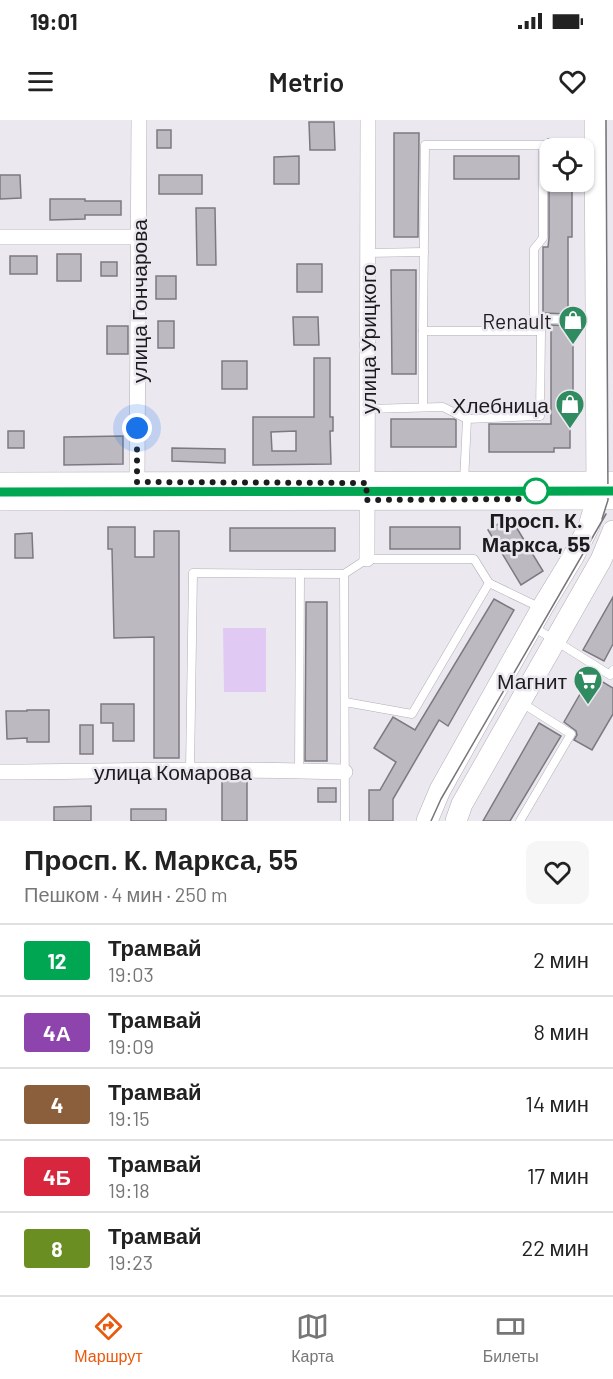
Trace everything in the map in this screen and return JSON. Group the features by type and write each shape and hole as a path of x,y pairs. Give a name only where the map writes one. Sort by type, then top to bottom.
{"main road":[{"path":"427,821 440,790 590,526 605,490 595,320 595,120"},
{"path":"0,483 137,482 367,491 464,483 605,490"},
{"path":"0,500 367,491 605,490"},
{"path":"456,821 462,804 601,560 613,531"}],"street":[{"name":"улица Гончарова","path":"137,482 139,120"},
{"name":"улица Урицкого","path":"367,559 368,120"},
{"path":"0,237 139,237"},
{"name":"улица Комарова","path":"0,772 190,770 345,772"}],"lane":[{"path":"367,409 443,407 467,419 540,416 541,331 534,319 534,249 543,238 543,145 425,145 423,407"},
{"path":"367,253 424,252"},
{"path":"534,319 595,320"},
{"path":"423,331 541,331"},
{"path":"464,483 467,419"},
{"path":"190,770 193,573 344,574 367,559 474,559 489,583 537,617 556,640 610,675 613,670"},
{"path":"299,771 300,574"},
{"path":"344,574 345,821"},
{"path":"345,702 412,714 489,583"},
{"path":"520,821 571,734 521,702"}],"shaded area":[{"path":"223,628 266,628 266,692 224,692"}],"building":[{"path":"309,122 334,122 335,150 310,150"},
{"path":"157,130 171,130 171,148 157,148"},
{"path":"394,133 419,133 418,237 394,237"},
{"path":"299,156 299,184 274,184 274,157"},
{"path":"454,156 519,156 519,179 454,179"},
{"path":"0,175 20,175 21,198 0,199"},
{"path":"159,175 202,175 202,194 159,194"},
{"path":"549,192 572,192 572,237 568,237 568,314 543,313 543,247 548,247"},
{"path":"50,199 121,201 121,215 85,215 85,219 50,220"},
{"path":"196,208 215,208 216,265 197,265"},
{"path":"57,254 81,254 81,281 57,281"},
{"path":"10,256 37,256 37,274 10,274"},
{"path":"101,262 117,262 117,276 101,276"},
{"path":"297,264 322,264 322,292 297,292"},
{"path":"391,270 416,270 416,374 392,374"},
{"path":"156,276 176,276 176,299 156,299"},
{"path":"293,317 318,317 319,345 294,345"},
{"path":"158,321 174,321 174,348 158,348"},
{"path":"551,325 573,326 573,424 570,424 570,448 554,448 554,452 489,452 489,424 551,424"},
{"path":"107,326 128,326 128,354 107,354"},
{"path":"314,358 330,358 330,417 333,417 333,431 330,431 331,464 253,465 253,417 314,417","holes":["296,431 296,451 272,451 271,432"]},
{"path":"222,361 247,361 247,389 222,389"},
{"path":"391,419 454,419 456,420 456,447 391,447"},
{"path":"8,431 24,431 24,448 8,448"},
{"path":"123,436 123,464 64,465 64,437"},
{"path":"172,448 225,449 225,463 172,461"},
{"path":"510,517 543,571 521,585 488,530"},
{"path":"108,527 135,527 135,557 154,557 154,531 179,531 179,758 154,758 154,637 114,638 112,549 108,549"},
{"path":"390,527 460,527 460,549 390,549"},
{"path":"230,528 335,528 335,551 230,551"},
{"path":"32,533 33,558 15,558 15,534"},
{"path":"613,597 613,644 604,661 583,650"},
{"path":"494,599 514,610 448,726 439,720 393,799 393,821 369,821 369,790 380,790 396,762 374,748 393,717 415,730"},
{"path":"306,602 327,602 327,761 305,761"},
{"path":"591,675 613,688 613,714 592,750 574,740 577,735 576,731 564,722"},
{"path":"101,704 134,704 134,741 113,741 113,723 101,723"},
{"path":"49,710 49,742 27,742 27,738 7,739 6,711"},
{"path":"539,723 561,736 510,821 483,821"},
{"path":"80,725 93,725 93,754 80,754"},
{"path":"222,780 247,780 247,821 222,821"},
{"path":"318,788 336,788 336,802 318,802"},
{"path":"91,806 91,821 54,821 54,807"},
{"path":"131,809 166,809 166,821 131,821"}],"tram line":[{"path":"602,519 608,500 606,120"},
{"path":"0,492 613,491"},
{"name":"12","path":"0,492 613,491"},
{"path":"431,821 441,799 606,514"}],"place":[{"name":"Renault","path":"573,346"},
{"name":"Хлебница","path":"570,430"},
{"name":"Просп. К. Маркса, 55","path":"536,491"},
{"name":"Магнит","path":"588,706"}],"route":[{"path":"137,428 137,482 367,483 366,500 531,499 536,491"}]}
